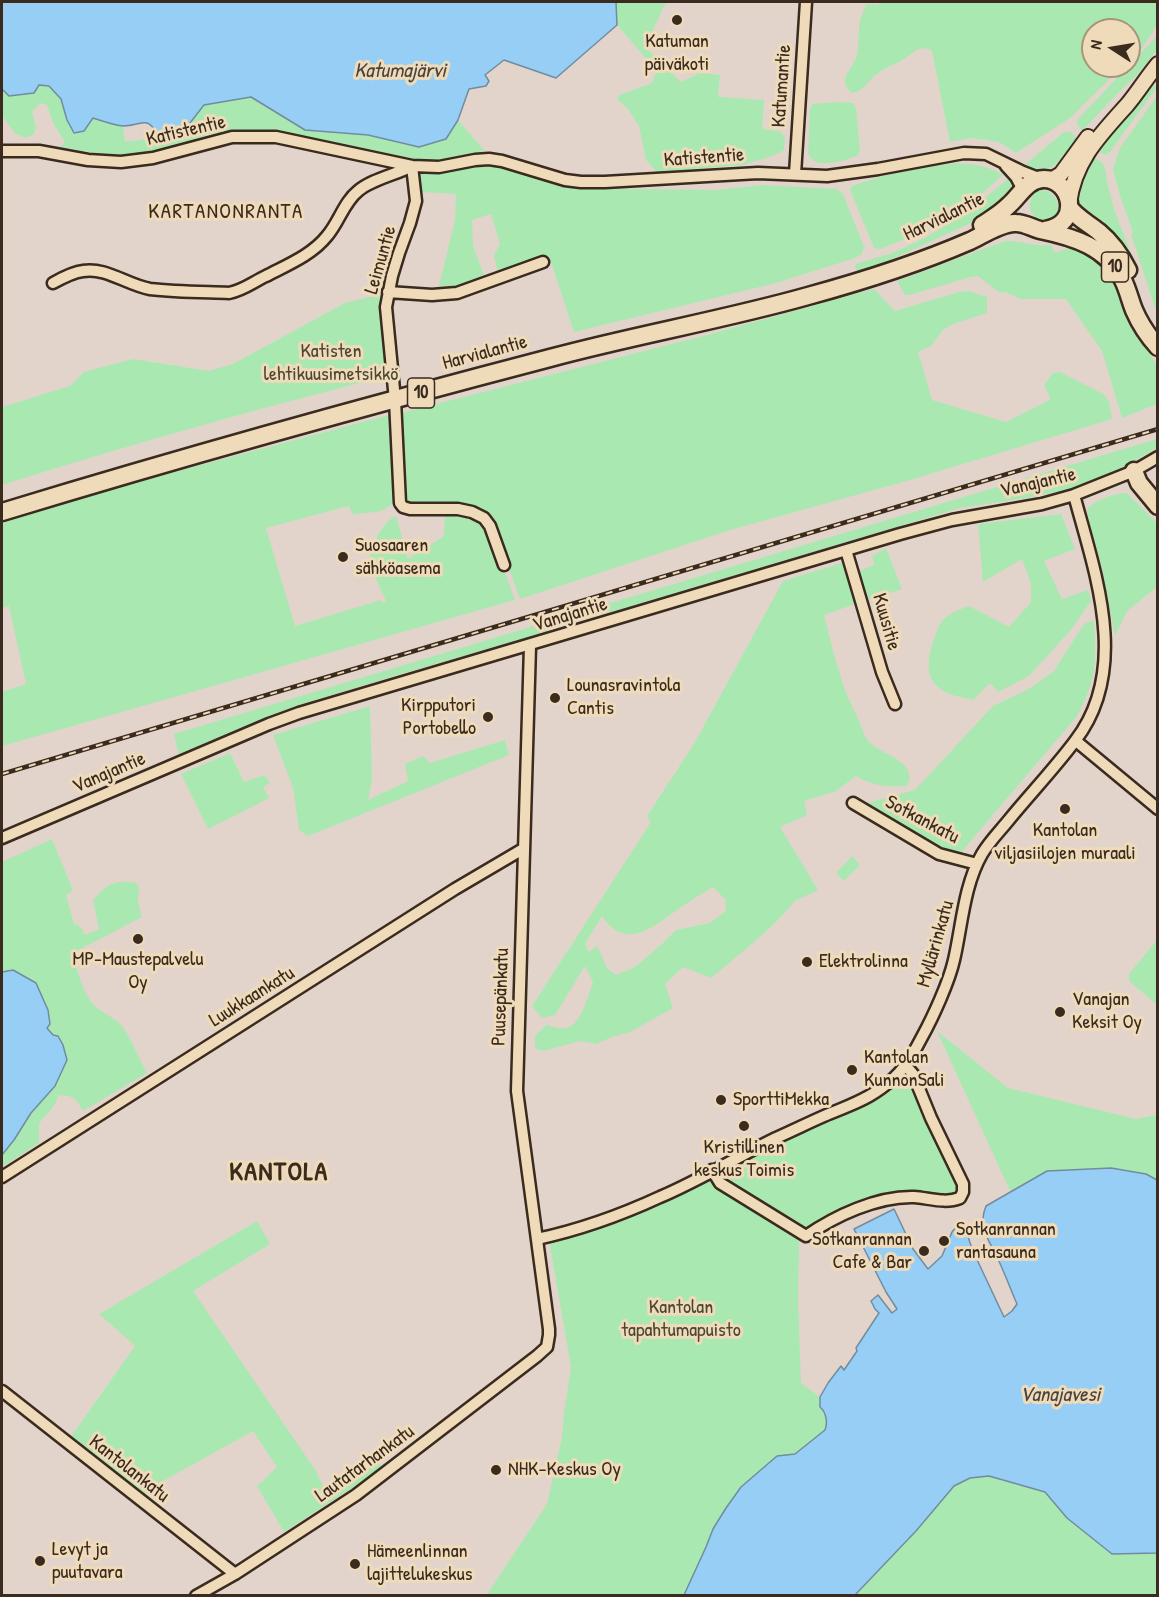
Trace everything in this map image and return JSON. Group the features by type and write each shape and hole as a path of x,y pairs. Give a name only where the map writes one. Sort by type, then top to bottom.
{"highway":[{"name":"10","path":"1023,191 1032,182 1044,179 1052,180 1061,187 1069,206 1078,217 1099,232 1124,261 1158,337"},
{"path":"1023,191 1022,209 1025,218 1039,229 1057,226 1066,219 1069,206"},
{"name":"Harvialantie","path":"844,286 982,225 1006,208 1023,191"},
{"name":"Harvialantie","path":"2,512 145,469 553,357 760,309 844,286 939,254 1009,223 1039,229"},
{"name":"10","path":"1039,229 1084,242 1111,261 1123,279 1141,326 1158,347"},
{"path":"1134,471 1139,483 1158,506"}],"main road":[{"path":"1044,179 1053,179 1061,174 1090,134 1158,63"},
{"path":"1069,206 1076,177 1089,149 1158,63"}],"street":[{"name":"Katumantie","path":"795,174 806,2"},
{"name":"Katistentie","path":"2,152 39,151 88,160 121,162 153,158 232,137 276,137 412,166 439,167 489,159 565,180 581,182 616,182 758,172 844,175 964,153 986,154 1023,172 1044,179"},
{"path":"999,160 1016,177 1023,191"},
{"name":"Katistentie","path":"53,282 80,271 90,270 148,288 229,293 237,291 246,288 318,245 327,237 355,193 365,185 412,166"},
{"name":"Leimuntie","path":"412,166 416,201 399,253 386,307 395,400 400,505 410,509 458,509 484,518 490,526 504,565"},
{"path":"388,292 432,295 457,293 543,262"},
{"name":"Vanajantie","path":"2,838 284,718 952,520 1042,504 1074,495 1134,471 1158,457"},
{"name":"Myllärinkatu","path":"537,1239 595,1223 660,1197 780,1136 861,1100 894,1079 906,1066 923,1035 949,977 977,864 998,834 1076,741 1089,720 1100,690 1104,667 1104,624 1099,591 1074,495"},
{"name":"Kuusitie","path":"846,550 882,672 895,704"},
{"name":"Puusepänkatu","path":"530,645 517,1091 549,1335 547,1347"},
{"path":"1076,741 1158,809"},
{"name":"Sotkankatu","path":"853,802 939,854 977,864"},
{"name":"Luukkaankatu","path":"2,1177 455,889 523,849"},
{"path":"712,1170 720,1183 806,1236 842,1215 884,1200 913,1197 952,1201 960,1198 963,1184 931,1119 913,1074 906,1066"},
{"name":"Lautatarhankatu","path":"195,1596 235,1574 356,1495 547,1347"},
{"name":"Kantolankatu","path":"2,1391 235,1574"}],"green space":[{"path":"616,2 666,2 645,47 681,82 700,73 720,75 718,97 764,100 762,129 779,131 785,137 784,150 743,165 657,172 646,160 639,126 628,109 617,99 619,95 652,83 657,71 617,25"},
{"path":"879,2 1157,2 1157,25 1141,49 1141,18 1081,18 1081,78 1111,78 1070,118 1016,153 999,142 972,138 950,142 932,51 927,49 917,50 881,71 859,90 852,93 849,90 845,78 857,55 863,11 867,4 879,5"},
{"path":"1157,36 1157,50 1141,71 1141,53"},
{"path":"1117,78 1134,78 1082,131 1077,120"},
{"path":"39,85 49,86 61,99 67,120 84,131 93,118 123,126 125,142 185,134 190,123 204,105 251,97 303,129 368,135 419,147 446,139 458,120 485,151 429,163 291,135 253,130 209,134 179,147 141,155 105,155 60,147 65,142 53,123 47,105 40,103 32,112 36,127 34,134 25,138 15,133 2,116 2,89 9,96 34,93"},
{"path":"1154,85 1157,87 1110,152 1106,155 1099,152 1097,148"},
{"path":"1157,96 1158,310 1156,311 1113,169 1120,148"},
{"path":"853,103 856,108 860,151 857,156 845,160 830,163 816,162 808,153 810,108 813,104"},
{"path":"1064,132 1070,132 1077,138 1054,165 1041,171 1022,167"},
{"path":"1091,155 1105,168 1114,209 1134,261 1131,261 1078,205 1079,186"},
{"path":"958,163 981,166 1003,175 961,209 897,243 880,249 874,248 850,190 852,186 904,171"},
{"path":"485,165 497,166 568,188 717,190 762,185 837,189 843,194 864,247 862,254 855,258 776,283 574,332 549,256 498,273 494,255 500,244 491,214 472,220 473,246 484,275 453,287 439,286 455,220 456,194 421,192 419,173"},
{"path":"1010,177 1013,185 1011,193 992,210 973,222 875,267 862,271 855,267 856,264 909,246 940,229 969,210"},
{"path":"1040,190 1049,192 1055,197 1061,214 1044,220 1032,214 1030,202 1033,195"},
{"path":"1005,241 1051,245 1055,253 1074,246 1085,249 1114,275 1130,319 1157,366 1157,404 1122,418 1102,351 1066,299 1020,299 1005,292 999,292 978,276 909,295 905,295 897,281"},
{"path":"874,289 895,311 959,292 968,291 987,297 987,313 953,324 943,330 931,346 918,352 932,400 1006,422 1051,399 1044,385 1053,373 1060,372 1103,394 1109,401 1112,419 910,480 730,530 520,599 493,525 487,516 407,505 403,502 401,413 707,335"},
{"name":"Katisten lehtikuusimetsikkö","path":"386,293 390,377 234,416 2,485 2,407 70,386 84,372 133,359 209,371 233,364 345,303"},
{"path":"389,415 396,499 387,508 377,512 352,514 349,506 266,528 295,626 381,600 382,603 386,601 372,568 370,555 387,522 396,516 408,559 444,536 445,511 471,514 488,527 515,600 2,746 2,692 26,684 9,606 2,608 3,521 178,471"},
{"path":"1157,439 1157,447 1152,451 1100,479 1071,489 960,508 623,609 553,626 543,633 294,708 179,755 174,734"},
{"path":"1127,493 1157,523 1157,587 1127,611 1115,636 1087,509 1105,498"},
{"path":"1061,514 1075,549 1044,561 1062,599 1088,590 1091,601 1070,631 1029,676 998,692 990,683 973,700 945,692 932,680 929,667 934,639 945,618 969,606 1009,627 1031,602 1031,584 1022,559 983,582 978,524"},
{"path":"886,548 902,589 869,600 859,571 874,565 872,556"},
{"path":"845,562 858,603 824,615 836,660 846,691 866,737 874,746 904,765 910,778 907,786 880,785 856,776 836,791 804,801 807,815 780,827 818,890 795,901 759,938 711,978 683,967 665,984 673,1008 630,1032 596,1044 580,1041 543,1051 535,1048 535,1035 547,1025 559,1028 568,1027 575,1023 582,1013 593,982 585,966 555,1015 542,1018 532,1006 651,822 647,816 694,744 783,581","holes":["713,887 725,899 726,911 710,923 676,930 635,967 616,975 607,968 597,946 589,952 585,944 602,916 611,927 620,932 639,933"]},
{"path":"1094,620 1094,673 1077,716 958,856 864,804 915,790 993,706 1029,689 1054,671 1084,624"},
{"path":"370,706 372,780 368,800 408,781 405,764 423,756 430,763 505,740 509,755 308,836 299,830 293,788 273,735"},
{"path":"230,753 244,782 264,775 270,783 263,787 269,798 208,829 181,774"},
{"path":"52,839 73,890 66,895 74,924 81,927 85,935 99,929 93,900 102,890 112,884 122,882 136,883 139,888 138,902 142,917 73,953 84,990 92,1003 123,1027 147,1073 83,1111 74,1098 59,1095 54,1106 39,1123 39,1143 2,1167 2,1155 31,1113 55,1086 53,1035 13,970 2,972 2,862"},
{"path":"852,856 860,865 844,881 836,873"},
{"path":"1157,940 1157,1005 1129,981 1129,974"},
{"path":"937,1031 1008,1088 1136,1119 1157,1115 1157,1180 1146,1174 1111,1168 1047,1171 1010,1191"},
{"name":"Kantolan tapahtumapuisto","path":"907,1079 912,1081 959,1186 952,1195 918,1191 807,1229 799,1243 798,1300 801,1383 820,1397 820,1406 826,1417 825,1430 795,1454 777,1456 713,1529 684,1595 486,1596 547,1504 562,1437 571,1367 549,1240 727,1168"},
{"path":"257,1221 270,1244 193,1291 316,1471 325,1491 377,1460 383,1468 284,1532 257,1486 277,1467 253,1431 154,1486 145,1497 70,1438 135,1346 99,1314"},
{"path":"989,1476 1045,1492 1067,1518 1112,1554 1157,1553 1157,1595 855,1596 916,1531 954,1486 970,1478"}],"water":[{"name":"Katumajärvi","path":"2,2 616,2 617,25 556,78 504,60 485,75 489,81 486,86 469,89 458,120 446,139 419,147 368,135 305,130 251,97 204,105 190,123 185,134 160,138 148,123 123,126 93,118 84,131 74,133 67,120 61,99 49,86 39,85 34,93 9,96 2,89"},
{"path":"13,970 36,983 48,1010 50,1024 47,1028 53,1035 58,1036 67,1060 55,1086 31,1113 2,1155 2,972"},
{"name":"Vanajavesi","path":"1111,1168 1146,1174 1157,1180 1157,1553 1112,1554 1067,1518 1045,1492 989,1476 970,1478 954,1486 916,1531 855,1595 684,1595 713,1529 741,1487 777,1456 795,1454 825,1430 826,1417 820,1407 820,1397 841,1366 844,1370 879,1313 871,1301 878,1295 892,1313 897,1309 854,1229 894,1209 913,1249 928,1269 942,1256 952,1232 957,1226 962,1227 966,1230 972,1249 1004,1317 1017,1304 983,1226 986,1206 1047,1171"}],"railway":[{"path":"2,774 1158,429"}],"place":[{"name":"Katuman päiväkoti","path":"677,20"},
{"name":"Suosaaren sähköasema","path":"343,557"},
{"name":"Lounasravintola Cantis","path":"555,698"},
{"name":"Kirpputori Portobello","path":"488,717"},
{"name":"Kantolan viljasiilojen muraali","path":"1065,809"},
{"name":"MP-Maustepalvelu Oy","path":"138,939"},
{"name":"Elektrolinna","path":"807,962"},
{"name":"Vanajan Keksit Oy","path":"1060,1012"},
{"name":"Kantolan KunnonSali","path":"852,1070"},
{"name":"SporttiMekka","path":"721,1100"},
{"name":"Kristillinen keskus Toimis","path":"744,1126"},
{"name":"Sotkanrannan rantasauna","path":"944,1241"},
{"name":"Sotkanrannan Cafe & Bar","path":"924,1251"},
{"name":"NHK-Keskus Oy","path":"496,1470"},
{"name":"Levyt ja puutavara","path":"40,1561"},
{"name":"Hämeenlinnan lajittelukeskus","path":"355,1564"}],"district":[{"name":"KARTANONRANTA","path":"226,212"},
{"name":"KANTOLA","path":"279,1173"}]}
